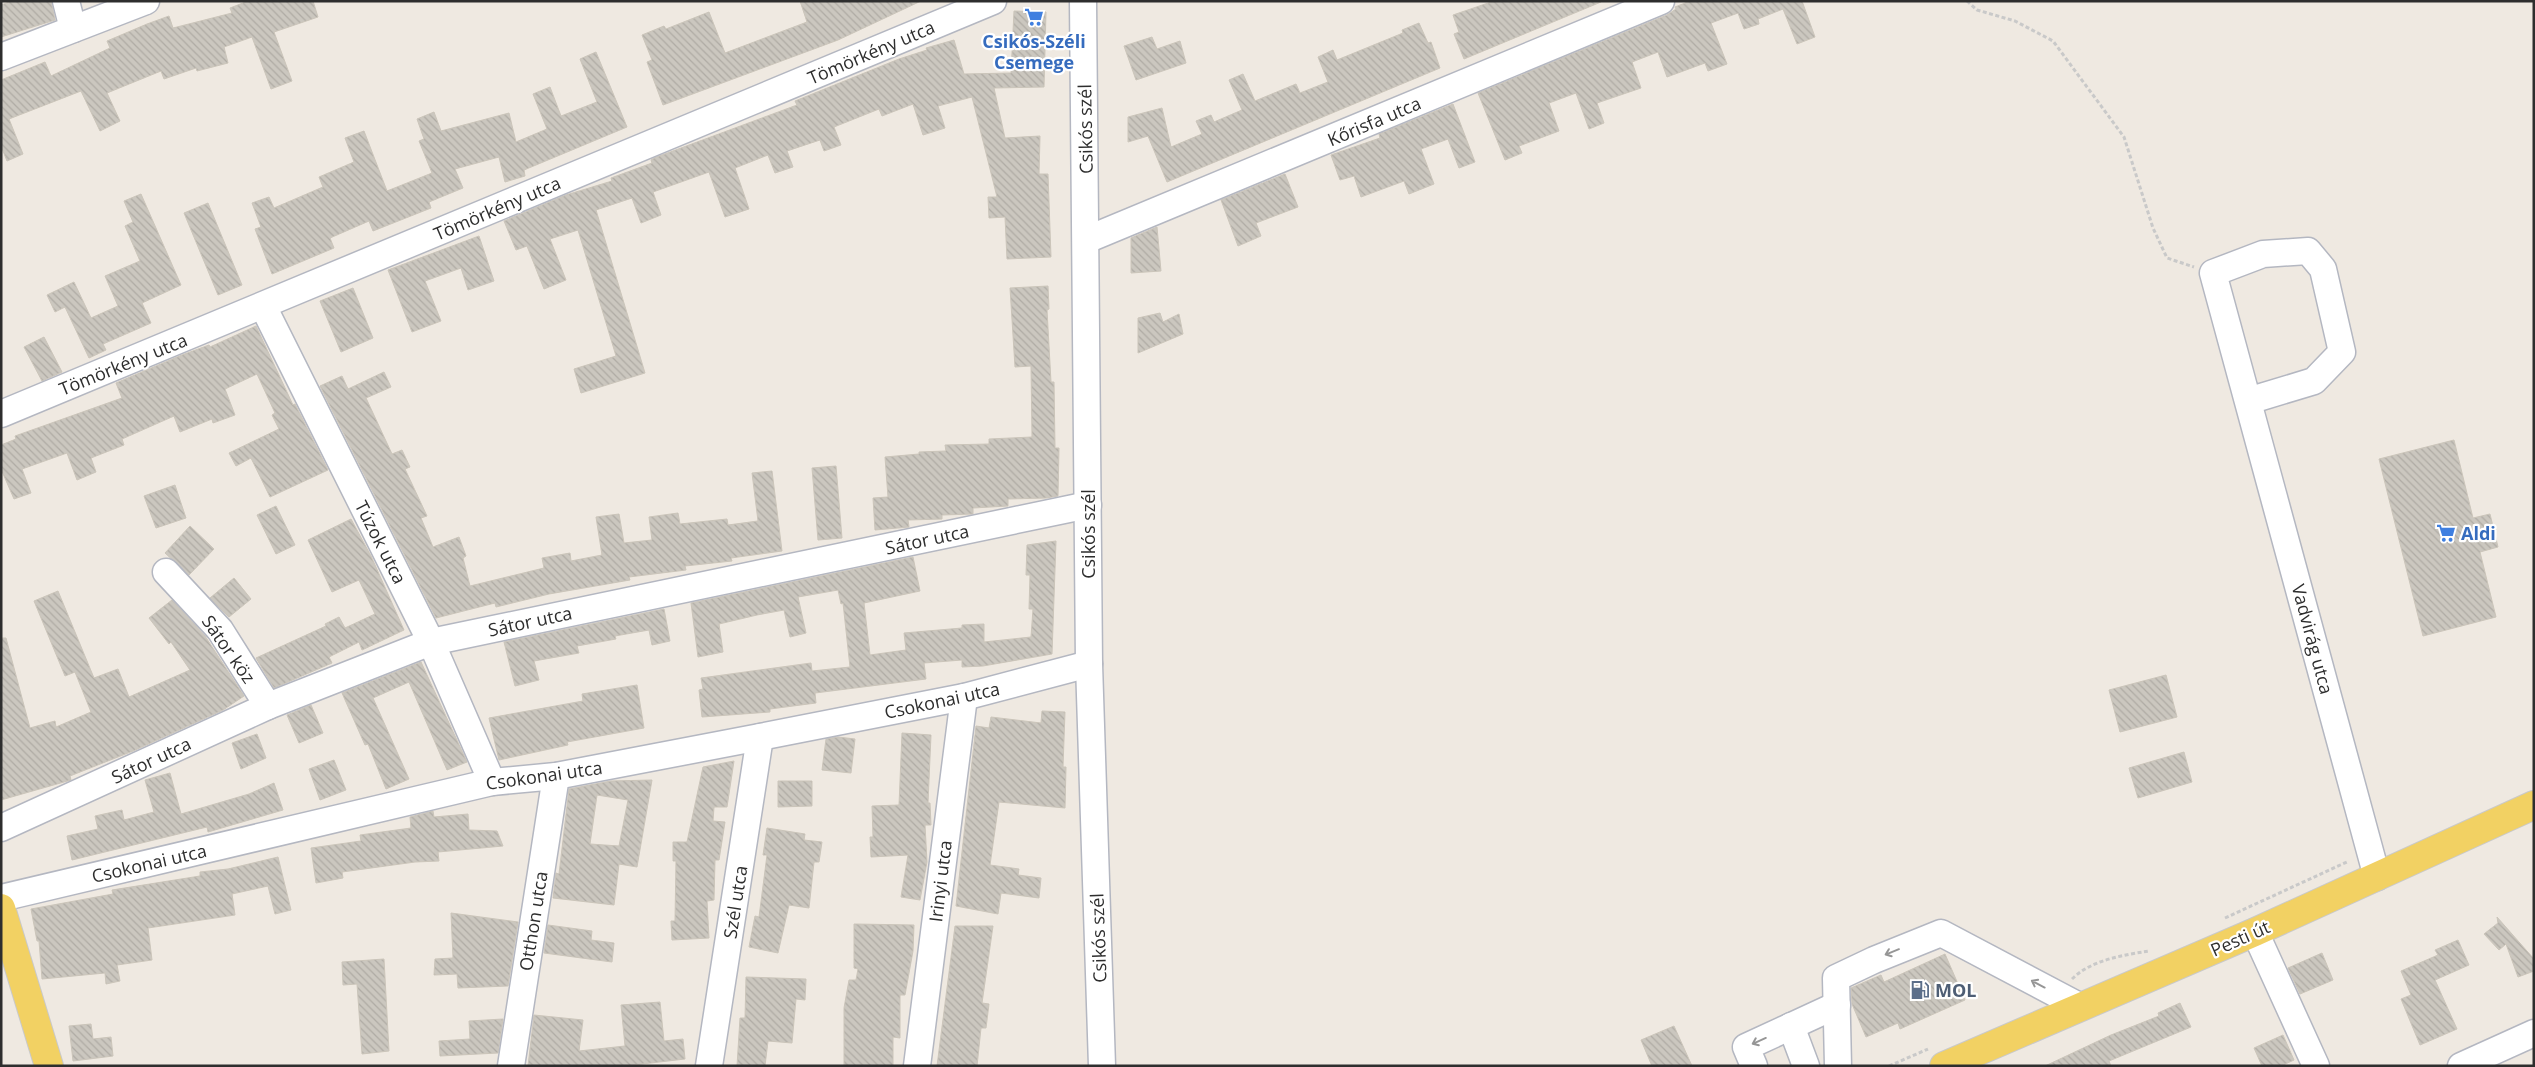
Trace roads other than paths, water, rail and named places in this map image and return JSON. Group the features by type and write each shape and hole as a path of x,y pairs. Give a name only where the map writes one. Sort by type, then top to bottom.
{"main road":[{"name":"Pesti út","path":"1939,1056 2081,1007 2255,932 2373,864 2534,805"},
{"path":"1,908 49,1066"}],"street":[{"path":"66,1 73,30"},
{"path":"1,57 146,1"},
{"name":"Tömörkény utca","path":"1,414 993,1"},
{"name":"Csikós szél","path":"1082,1 1089,664 1102,1066"},
{"name":"Kőrisfa utca","path":"1086,240 1661,1"},
{"name":"Vadvirág utca","path":"2248,401 2314,381 2342,352 2324,268 2308,251 2263,254 2213,273 2373,864"},
{"name":"Túzok utca","path":"263,306 431,642 492,782"},
{"name":"Sátor utca","path":"1,828 268,706 431,642 1088,505"},
{"name":"Sátor köz","path":"166,572 220,630 268,706"},
{"name":"Csokonai utca","path":"1,898 492,782 556,776 964,697 1089,664"},
{"name":"Irinyi utca","path":"918,1066 964,697"},
{"name":"Szél utca","path":"709,1066 760,737"},
{"name":"Otthon utca","path":"511,1066 556,776"},
{"path":"2255,932 2316,1066"},
{"path":"1838,1066 1836,978 1874,960 1941,933 2081,1007"},
{"path":"1754,1066 1746,1046 1837,1005"},
{"path":"1791,1026 1806,1066"},
{"path":"2461,1066 2534,1033"}],"place":[{"name":"Csikós-Széli Csemege","path":"1034,17"},
{"name":"Aldi","path":"2446,533"},
{"name":"MOL","path":"1920,990"}]}
